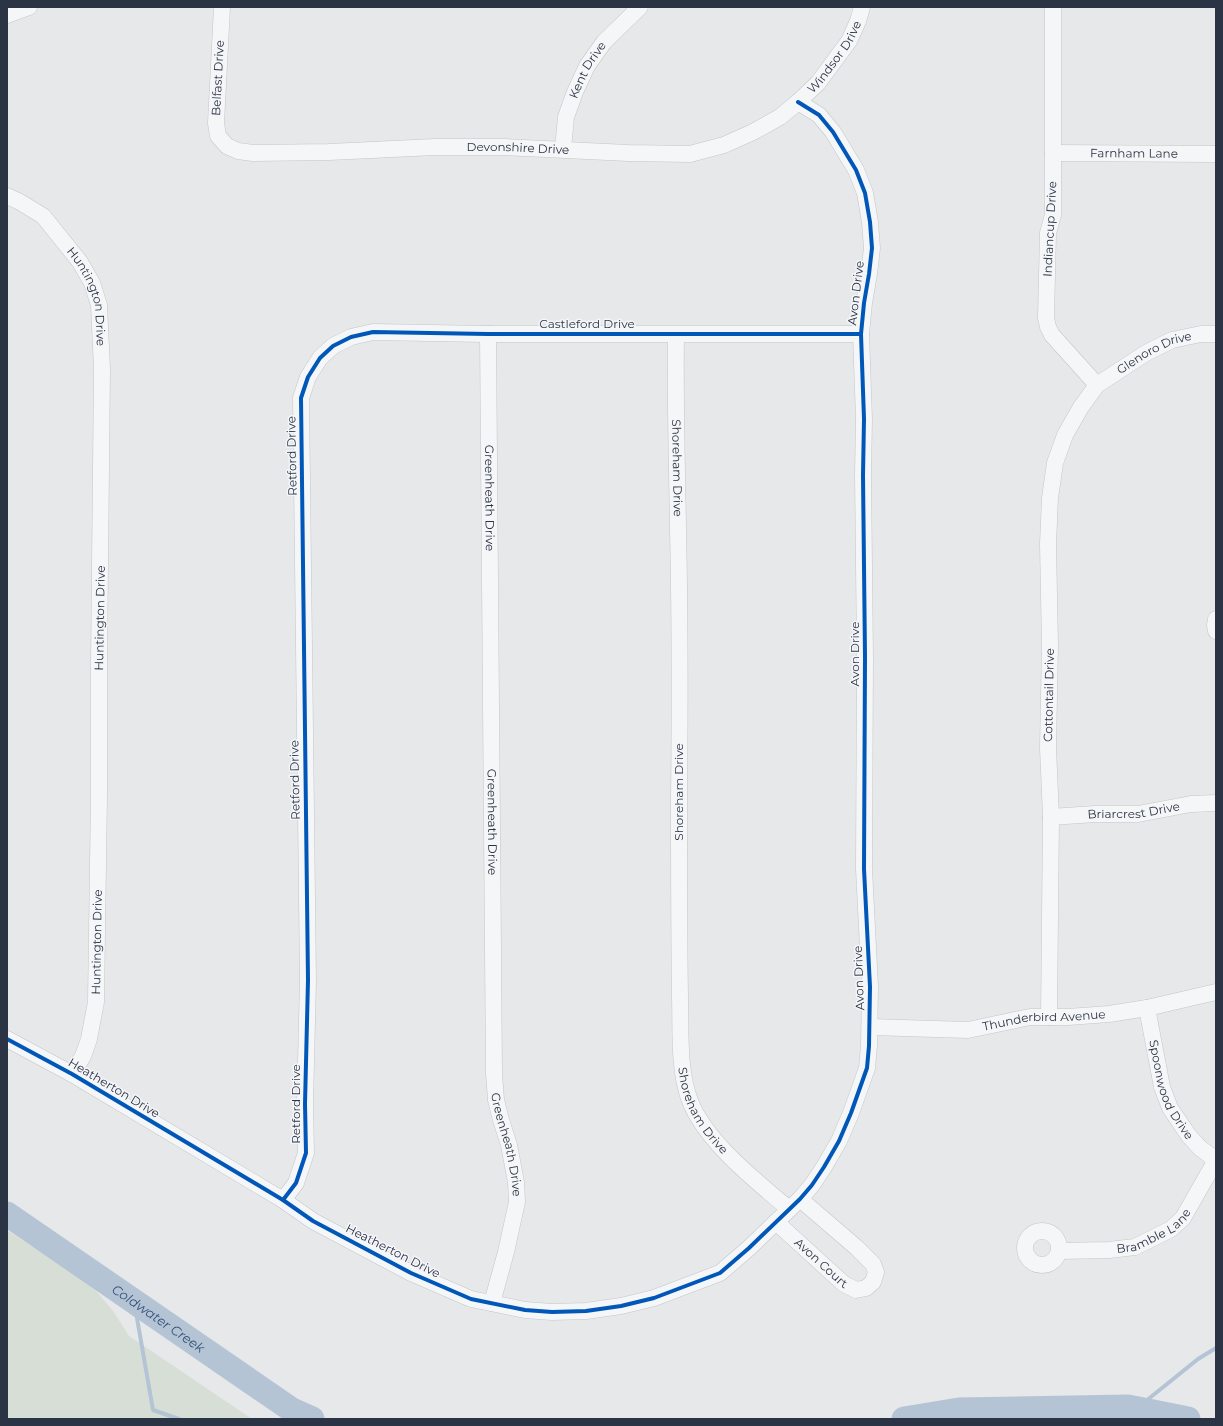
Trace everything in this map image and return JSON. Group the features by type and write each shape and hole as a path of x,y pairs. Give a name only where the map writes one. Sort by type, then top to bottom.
{"street":[{"path":"7,15 29,7"},
{"name":"Belfast Drive","path":"222,7 216,123 218,136 227,146"},
{"name":"Kent Drive","path":"563,149 566,117 587,66 604,42 640,7"},
{"name":"Windsor Drive","path":"798,102 818,84 849,41 858,21 862,7"},
{"name":"Indiancup Drive","path":"1053,7 1053,215 1048,233 1046,318 1052,335 1097,385"},
{"name":"Devonshire Drive","path":"227,146 238,151 253,153 329,152 435,147 563,149 628,153 690,154 724,145 753,132 780,117 798,102"},
{"name":"Avon Drive","path":"794,1204 812,1185 824,1167 839,1141 851,1114 867,1068 870,1027 870,987 864,869 864,419 861,334 872,248 870,222 865,193 856,170 833,132 819,115 798,102"},
{"name":"Farnham Lane","path":"1053,153 1216,154"},
{"name":"Huntington Drive","path":"7,196 43,216 80,262 92,282 99,305 101,327 99,795 96,1002 89,1040 83,1056 72,1074"},
{"name":"Castleford Drive","path":"320,358 333,346 351,337 373,332 676,335 861,334"},
{"name":"Greenheath Drive","path":"488,334 494,1074 496,1100 510,1145 516,1182 517,1202 506,1252 492,1303"},
{"name":"Glenoro Drive","path":"1097,385 1146,353 1172,340 1201,334 1216,334"},
{"name":"Shoreham Drive","path":"676,335 675,385 678,538 679,797 678,889 681,1050 684,1080 691,1103 711,1137 756,1181 794,1204"},
{"name":"Retford Drive","path":"283,1200 296,1183 306,1153 305,1104 308,980 301,398 308,377 320,358"},
{"name":"Cottontail Drive","path":"1049,1017 1051,817 1048,748 1050,646 1048,544 1050,498 1055,462 1081,407 1097,385"},
{"path":"1216,618 1216,631"},
{"name":"Briarcrest Drive","path":"1051,817 1095,814 1138,814 1191,804 1216,803"},
{"name":"Thunderbird Avenue","path":"870,1027 968,1030 1030,1017 1109,1014 1147,1008 1216,992"},
{"name":"Spoonwood Drive","path":"1147,1008 1162,1087 1170,1108 1189,1136 1200,1148 1216,1160"},
{"name":"Heatherton Drive","path":"7,1038 72,1074 283,1200 313,1221 411,1273 471,1299 525,1310 552,1312 586,1311 621,1306 654,1298 720,1273 749,1248 794,1204"},
{"name":"Bramble Lane","path":"1059,1251 1109,1250 1135,1247 1171,1229 1184,1218 1216,1160"},
{"name":"Avon Court","path":"776,1222 844,1284 856,1290 866,1288 873,1282 876,1272 873,1264 857,1248 794,1204"}],"shaded area":[{"path":"7,1230 91,1285 113,1311 129,1336 252,1419 7,1419"}],"waterway":[{"name":"Coldwater Creek","path":"7,1214 292,1410 312,1419"},
{"path":"134,1301 153,1410 179,1419"},
{"path":"1136,1409 1198,1359 1216,1348"},
{"name":"Coldwater Creek","path":"904,1419 959,1410 1128,1407 1188,1419"}],"cycle path":[{"path":"7,1039 72,1074 283,1200 313,1221 411,1273 471,1299 525,1310 552,1312 586,1311 621,1306 654,1298 720,1273 749,1248 800,1199 812,1185 839,1141 851,1113 867,1068 869,1046 870,987 864,869 864,419 861,334 872,248 870,222 865,193 856,170 833,132 819,115 798,102"},
{"path":"283,1200 296,1183 306,1153 305,1104 308,980 301,398 308,377 320,358 333,346 351,337 373,332 488,334 861,334"}]}
